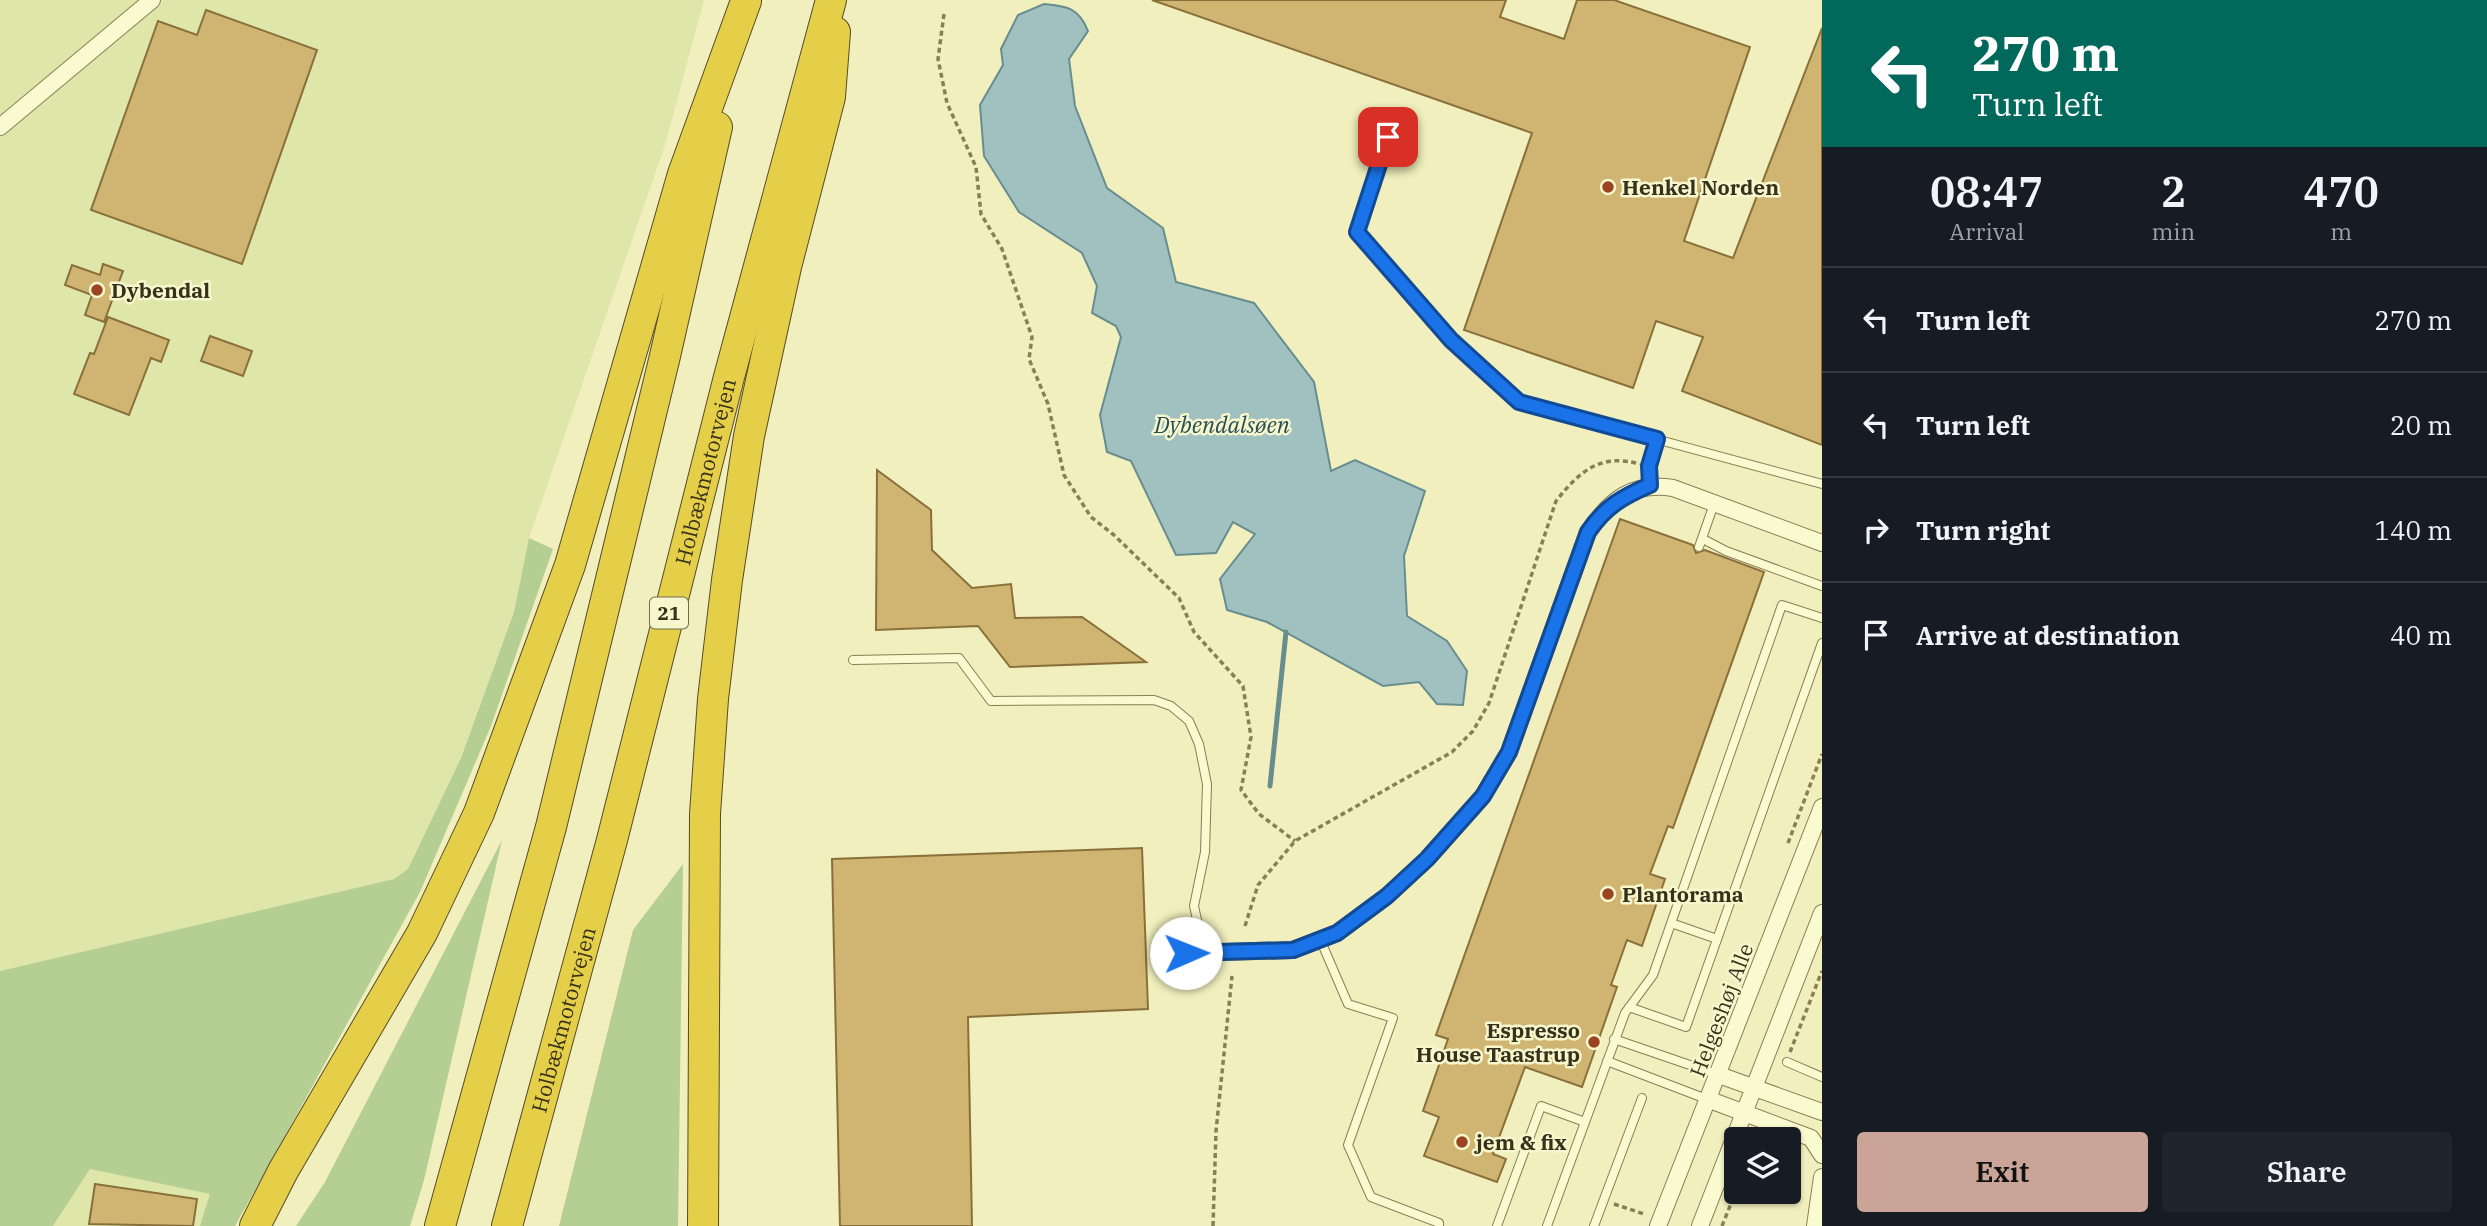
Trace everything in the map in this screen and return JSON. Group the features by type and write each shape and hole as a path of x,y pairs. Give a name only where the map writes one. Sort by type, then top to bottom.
{"highway":[{"path":"255,1226 283,1171 422,933 479,813 570,565 683,174 746,0"},
{"path":"440,1226 551,827 665,356 746,0"},
{"name":"Holbækmotorvejen","path":"507,1226 612,840 729,377 831,0"},
{"path":"703,1226 705,814 713,699 727,580 750,436 786,267 830,97 838,0"}],"street":[{"path":"0,127 152,0"},
{"path":"1186,953 1293,950 1337,933 1387,896 1427,859 1483,796 1509,752 1588,532 1603,510 1623,496 1650,485 1673,488 1715,501 1822,543"},
{"name":"Helgeshøj Alle","path":"1658,1226 1710,1100 1822,807"},
{"path":"1700,1226 1822,913"},
{"path":"1719,1075 1822,1112"},
{"path":"1710,1100 1811,1138 1822,1156"},
{"path":"1819,1225 1822,1177"}],"lane":[{"path":"1388,137 1357,232 1451,340 1519,402 1822,484"},
{"path":"1650,485 1649,466 1657,439"},
{"path":"1699,547 1715,501"},
{"path":"1703,539 1726,551 1822,586"},
{"path":"1547,1226 1614,1039 1629,1007 1653,975 1782,605 1822,618"},
{"path":"1629,1007 1686,1027 1822,643"},
{"path":"853,660 959,658 991,701 1154,700 1182,713 1199,744 1207,784 1205,852 1194,906 1204,952"},
{"path":"1671,923 1717,939"},
{"path":"1320,939 1348,1004 1393,1018 1348,1144 1371,1197 1439,1223 1439,1226"},
{"path":"1614,1039 1719,1075"},
{"path":"1606,1061 1710,1100"},
{"path":"1787,1062 1822,1077"},
{"path":"1594,1226 1642,1098"},
{"path":"1497,1226 1541,1106 1585,1122"}],"path":[{"path":"944,13 938,58 947,103 976,167 981,214 1002,249 1032,337 1029,359 1048,404 1064,475 1091,517 1114,535 1179,598 1194,632 1243,686 1251,737 1241,790 1259,814 1295,841"},
{"path":"1245,926 1258,885 1295,841 1452,752 1473,731 1489,703 1556,501 1575,478 1605,461 1621,458 1649,466"},
{"path":"1213,1226 1216,1131 1232,976"},
{"path":"1722,1226 1731,1204"},
{"path":"1626,1208 1644,1214"}],"green space":[{"path":"0,0 704,0 665,145 529,538 514,612 461,758 408,869 394,879 0,971"},
{"path":"529,538 553,549 491,726 420,892 235,1226 200,1226 210,1194 90,1169 53,1226 0,1226 0,971 394,879 408,869 461,758 514,612"},
{"path":"502,840 424,1180 410,1226 296,1226 325,1182"},
{"path":"683,864 678,1226 559,1226 633,930"},
{"path":"90,1169 211,1194 200,1226 53,1226"}],"water":[{"name":"Dybendalsøen","path":"1044,4 1059,6 1076,13 1088,31 1069,59 1075,106 1107,188 1163,228 1176,282 1254,303 1314,382 1331,471 1355,460 1425,491 1404,556 1407,616 1447,641 1467,671 1463,705 1437,704 1419,682 1383,686 1267,622 1227,610 1220,579 1255,534 1233,522 1216,553 1176,555 1131,461 1107,452 1100,415 1121,337 1116,326 1092,313 1097,286 1082,253 1019,212 984,156 980,105 1003,65 1001,49 1018,15"}],"building":[{"name":"Henkel Norden","path":"1152,0 1506,0 1500,17 1564,39 1577,0 1614,0 1750,47 1684,241 1733,258 1822,28 1822,445 1682,391 1703,337 1656,321 1633,388 1464,330 1532,133"},
{"path":"206,10 317,50 242,264 91,210 158,21 197,35"},
{"name":"Dybendal","path":"103,264 123,271 104,322 85,315 92,295 65,285 72,265 100,275"},
{"path":"108,317 169,340 161,362 151,358 129,415 74,394 90,353 94,354"},
{"path":"210,336 252,351 243,376 201,361"},
{"path":"877,470 931,510 932,550 972,588 1011,584 1015,618 1082,617 1146,662 1010,667 978,626 876,630"},
{"path":"1620,519 1693,545 1696,553 1705,550 1764,572 1673,828 1668,826 1650,874 1665,879 1642,946 1627,940 1611,985 1617,987 1582,1087 1525,1067 1493,1154 1506,1159 1497,1182 1424,1156 1439,1117 1423,1111 1448,1039 1436,1035"},
{"path":"1142,848 1148,1009 968,1017 972,1226 840,1226 832,859"},
{"path":"95,1184 197,1199 193,1226 89,1224"}],"waterway":[{"path":"1270,786 1286,632"}],"place":[{"name":"Henkel Norden","path":"1608,187"},
{"name":"Dybendal","path":"97,290"},
{"name":"Plantorama","path":"1608,894"},
{"name":"Espresso House Taastrup","path":"1594,1042"},
{"name":"jem & fix","path":"1462,1142"}],"route":[{"path":"1186,953 1293,950 1337,933 1387,896 1427,859 1483,796 1509,752 1588,532 1603,510 1623,496 1650,485 1649,466 1657,439 1519,402 1451,340 1357,232 1388,137"}]}
